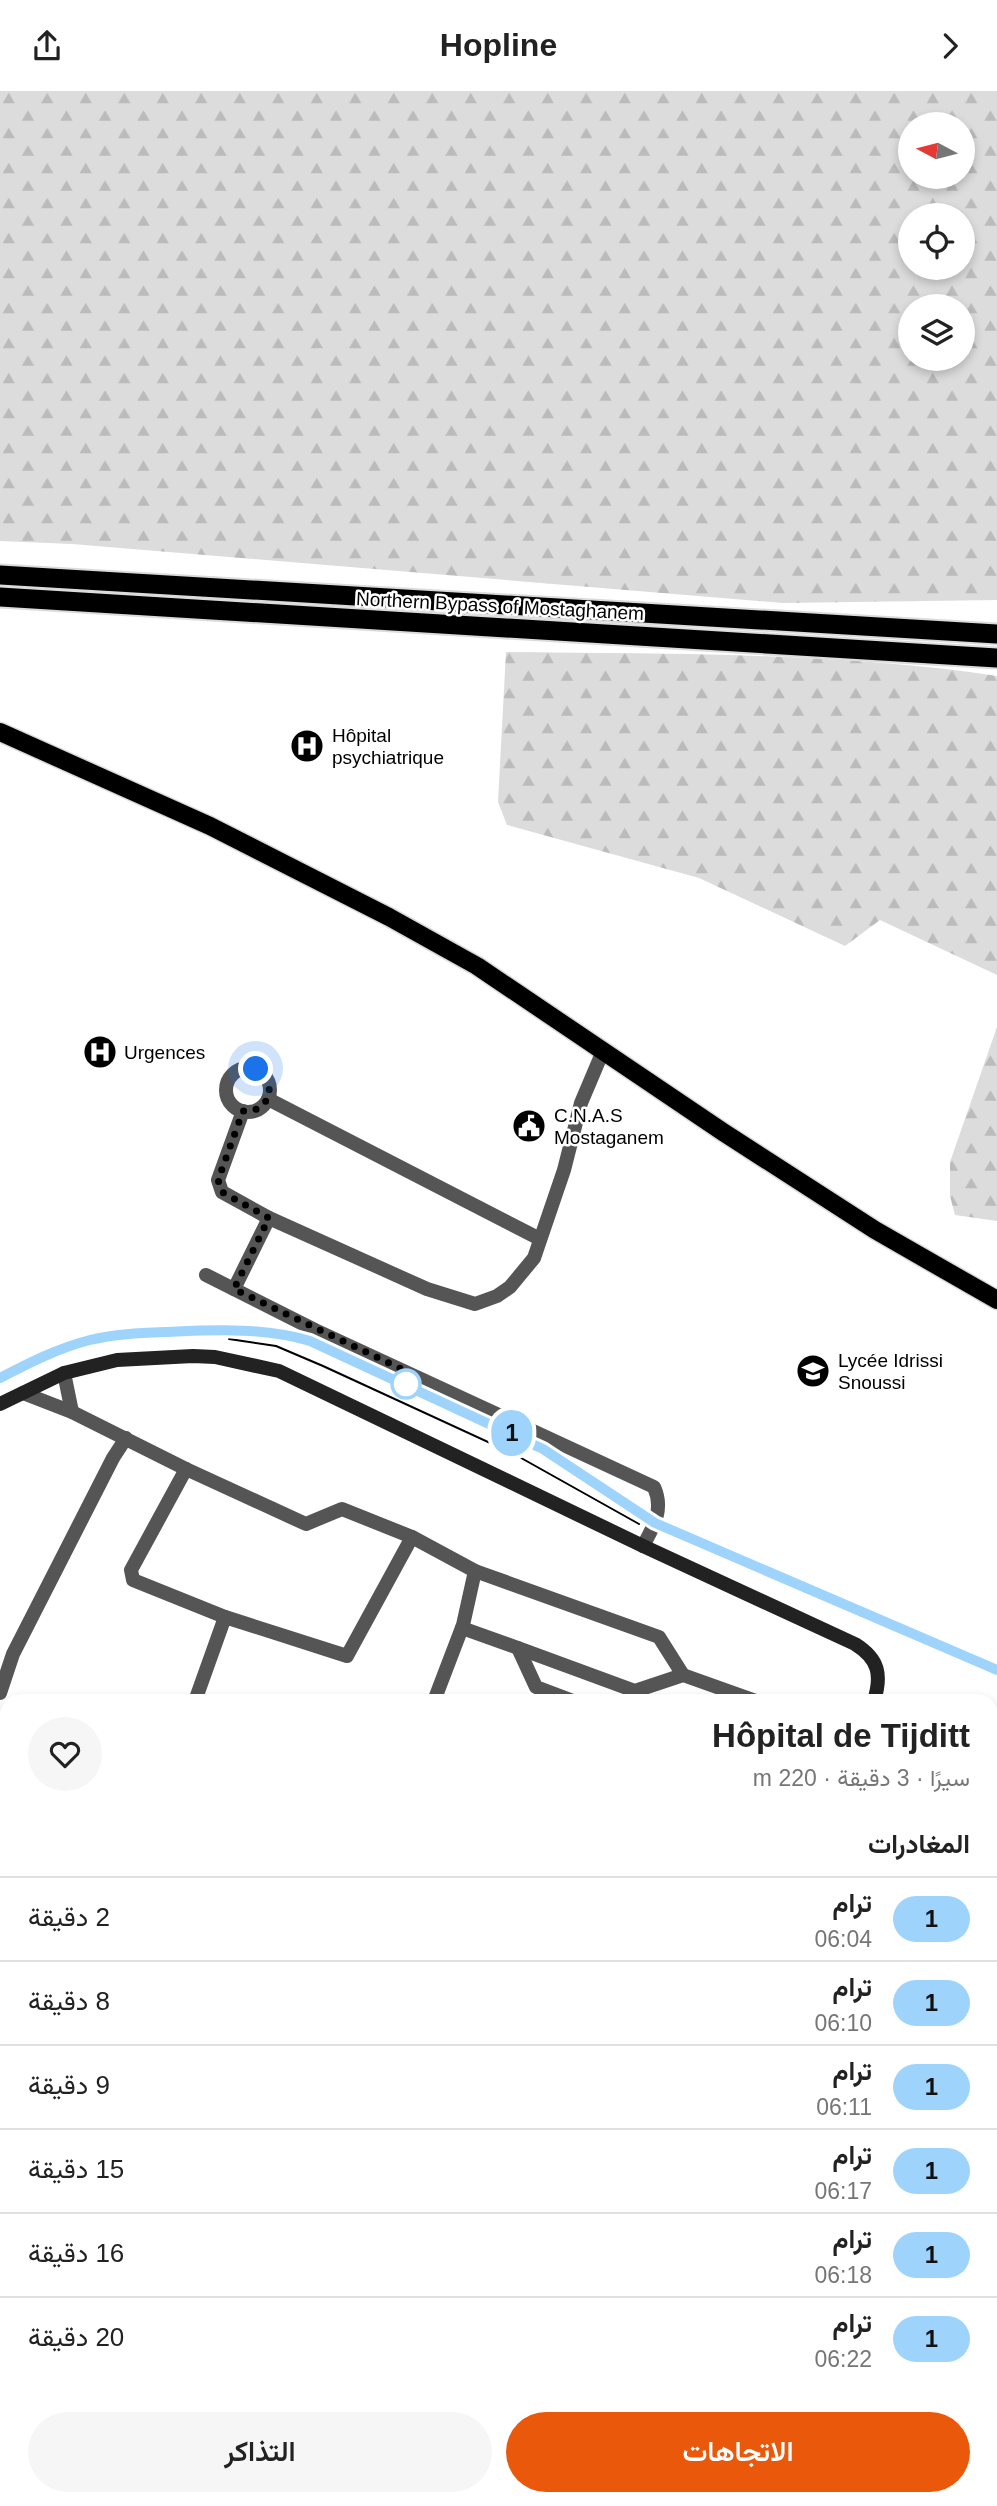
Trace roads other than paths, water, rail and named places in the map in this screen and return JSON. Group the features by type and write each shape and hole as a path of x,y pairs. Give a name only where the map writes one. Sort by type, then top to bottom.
{"highway":[{"name":"Northern Bypass of Mostaghanem","path":"0,575 997,634"},
{"name":"Northern Bypass of Mostaghanem","path":"0,597 997,658"}],"main road":[{"path":"0,732 192,817 477,965 885,1237 997,1300"},
{"path":"0,1403 64,1373 117,1360 193,1356 243,1362 279,1371 642,1546 855,1644 876,1662 880,1674 876,1694"}],"street":[{"path":"243,1111 218,1180 222,1192 269,1218 427,1289 475,1304 497,1296 510,1287 534,1258 564,1170 582,1103 603,1051"},
{"path":"242,1069 256,1069 270,1085 268,1099 257,1110 243,1111 231,1104 226,1091 230,1077 242,1069"},
{"path":"268,1099 540,1239"},
{"path":"234,1289 269,1218"},
{"path":"206,1275 501,1418 654,1486 660,1510 642,1546"},
{"path":"64,1373 72,1412"},
{"path":"23,1394 72,1412 186,1469 306,1524 342,1509 412,1537 475,1571 659,1637 683,1675"},
{"path":"0,1693 13,1654 113,1458 126,1439"},
{"path":"186,1469 131,1570 133,1580 225,1617 343,1656 347,1656 412,1537"},
{"path":"437,1694 462,1628 475,1571"},
{"path":"198,1694 225,1617"},
{"path":"462,1628 635,1691 683,1675 736,1694"},
{"path":"518,1648 536,1687 554,1694"}],"tram line":[{"name":"1","path":"0,1378 59,1349 92,1339 190,1331 252,1331 292,1335 331,1349 522,1438 655,1523 997,1670"},
{"path":"0,1378 59,1349 92,1339 159,1332 252,1331 292,1335 331,1349 522,1438 655,1523 997,1670"},
{"path":"229,1339 276,1346 323,1366 514,1454 639,1524"}],"place":[{"name":"Hôpital psychiatrique","path":"307,746"},
{"name":"Urgences","path":"100,1052"},
{"name":"C.N.A.S Mostaganem","path":"529,1126"},
{"name":"Lycée Idrissi Snoussi","path":"813,1371"}]}
